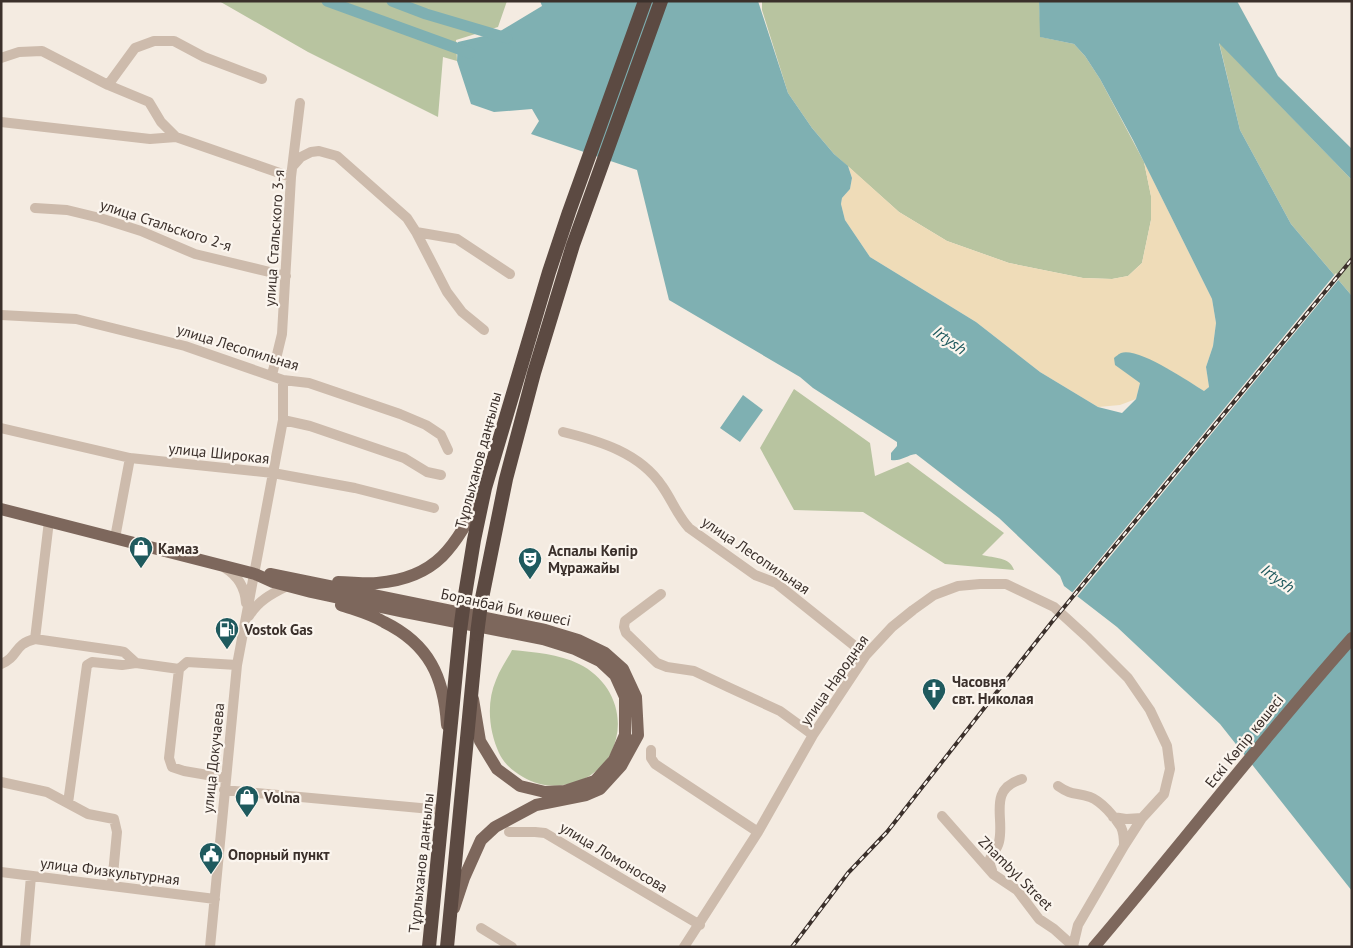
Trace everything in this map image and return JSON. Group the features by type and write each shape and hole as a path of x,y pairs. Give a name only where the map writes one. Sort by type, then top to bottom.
{"highway":[{"name":"Тұрлыханов даңғылы","path":"447,947 471,687 481,603 527,371 559,242 645,1"},
{"name":"Тұрлыханов даңғылы","path":"429,947 460,631 474,540 485,488 661,1"}],"main road":[{"path":"311,587 377,583 409,577 431,567 450,550 467,523 485,488"},
{"name":"Боранбай Би көшесі","path":"1,509 255,574 287,586 311,587 406,603 546,630 578,640 605,653 623,669 636,697 638,735 621,766 600,789 584,790"},
{"name":"Боранбай Би көшесі","path":"255,574 276,574 311,587"},
{"path":"311,587 325,599 383,621 405,633 422,648 434,667 441,686 446,711 449,750"},
{"name":"Ескі Көпір көшесі","path":"1094,947 1164,866 1305,691 1352,638"},
{"path":"471,687 480,741 497,769 520,786 545,792 584,790"},
{"path":"449,922 464,878 481,840 495,827 536,805 584,790"}],"street":[{"path":"108,85 136,48 154,41 174,41 204,57 262,80"},
{"path":"1,58 19,52 42,51 108,85 149,102 161,122 176,137"},
{"name":"улица Стальского 3-я","path":"272,375 282,334 292,171 300,102"},
{"path":"1,122 150,139 176,137 292,171 302,157 311,152 319,151 337,156 407,218 447,292 462,312 484,330"},
{"name":"улица Стальского 2-я","path":"35,208 67,210 100,218 141,231 195,254 286,276"},
{"path":"416,232 457,239 510,274"},
{"name":"улица Лесопильная","path":"1,315 76,319 185,346 283,380 310,383 426,425 441,435 448,450"},
{"path":"255,574 283,420 283,380"},
{"path":"283,420 310,426 404,458 427,472 441,475"},
{"name":"улица Широкая","path":"1,428 130,458 273,474 355,488 434,508"},
{"name":"улица Лесопильная","path":"563,432 599,441 641,462 654,475 681,520 689,528 755,575 776,583 866,655"},
{"path":"115,538 130,458"},
{"path":"35,639 49,521"},
{"path":"217,564 234,573 241,582 246,600 245,624"},
{"name":"улица Докучаева","path":"210,947 237,665 255,574"},
{"name":"улица Народная","path":"684,947 700,925 758,832 813,735 866,655 892,627 934,595 958,586 1006,584 1054,607 1128,678 1150,710 1167,746 1170,768 1164,794 1142,818 1124,846 1078,924 1074,946"},
{"path":"245,624 255,606 268,595 287,586"},
{"path":"661,594 625,621 624,627 626,633 657,663 667,667 694,671 780,711 813,735"},
{"path":"1,664 12,657 24,642 35,639 124,652 136,663"},
{"path":"68,803 87,665 92,662 122,665 136,663 179,669"},
{"path":"225,778 172,767 169,758 179,669 187,662 237,665"},
{"path":"651,750 651,758 655,764 758,832"},
{"path":"994,874 990,865 990,857 999,841 999,802 1001,795 1011,783 1022,779"},
{"path":"1,782 44,792 88,814 114,819 117,832 112,885"},
{"path":"1058,786 1067,792 1096,800 1121,828 1124,846"},
{"path":"224,790 442,810"},
{"name":"Zhambyl Street","path":"942,816 994,874 1017,890 1039,919 1074,946"},
{"path":"1113,817 1126,819 1142,818"},
{"name":"улица Ломоносова","path":"509,832 545,833 700,925"},
{"name":"улица Физкультурная","path":"1,872 215,898"},
{"path":"25,947 31,876"},
{"path":"481,928 512,947"}],"green space":[{"path":"219,1 507,1 498,27 456,40 457,61 443,57 438,117 308,52"},
{"path":"762,1 1039,1 1041,37 1074,44 1085,56 1100,79 1144,162 1151,196 1151,220 1142,263 1128,276 1112,279 1083,278 1009,263 947,241 899,212 834,154 812,128 788,93 762,10"},
{"path":"1219,42 1352,180 1352,296 1291,224 1240,130"},
{"path":"794,389 870,443 875,476 908,462 1004,533 982,555 1005,560 1014,570 945,564 863,512 794,510 760,448"},
{"path":"512,650 546,654 579,664 591,671 608,690 614,701 617,714 616,740 604,764 584,779 572,783 547,785 523,777 503,761 493,736 490,707 493,689 499,672"}],"sand":[{"path":"1144,162 1212,299 1216,323 1213,346 1206,367 1209,387 1204,391 1168,369 1140,383 1136,399 1120,405 1098,407 1040,372 976,322 870,257 845,220 841,204 842,198 850,189 852,178 848,166 899,212 947,241 1009,263 1083,278 1112,279 1128,276 1142,263 1151,220 1151,196"}],"water":[{"name":"Irtysh","path":"540,1 758,1 788,93 812,128 834,154 848,166 852,178 850,189 842,198 841,204 845,220 870,257 976,322 1040,372 1098,407 1122,413 1136,399 1140,383 1115,365 1114,358 1121,353 1129,352 1151,360 1204,391 1209,387 1206,367 1213,346 1216,323 1212,299 1133,140 1100,79 1085,56 1074,44 1040,37 1039,1 1237,1 1278,76 1352,149 1352,180 1219,43 1240,130 1291,224 1352,296 1352,891 1220,724 1117,627 1064,586 1060,576 999,518 916,454 891,460 891,453 897,446 897,442 813,388 800,377 669,300 637,170 531,134 539,121 532,109 494,112 471,104 457,61 458,42 497,33 542,6"},
{"path":"743,395 763,410 740,442 720,428"}],"pier":[{"path":"1336,273 1340,278 1076,598 1071,594"}],"waterway":[{"path":"327,1 470,53"},
{"path":"392,1 426,14 507,38"}],"railway":[{"path":"792,947 848,873 887,832 1051,623 1352,259"}],"place":[{"name":"Камаз","path":"141,569"},
{"name":"Аспалы Көпір Мұражайы","path":"530,580"},
{"name":"Vostok Gas","path":"227,650"},
{"name":"Часовня свт. Николая","path":"934,711"},
{"name":"Volna","path":"247,818"},
{"name":"Опорный пункт","path":"211,875"}]}
